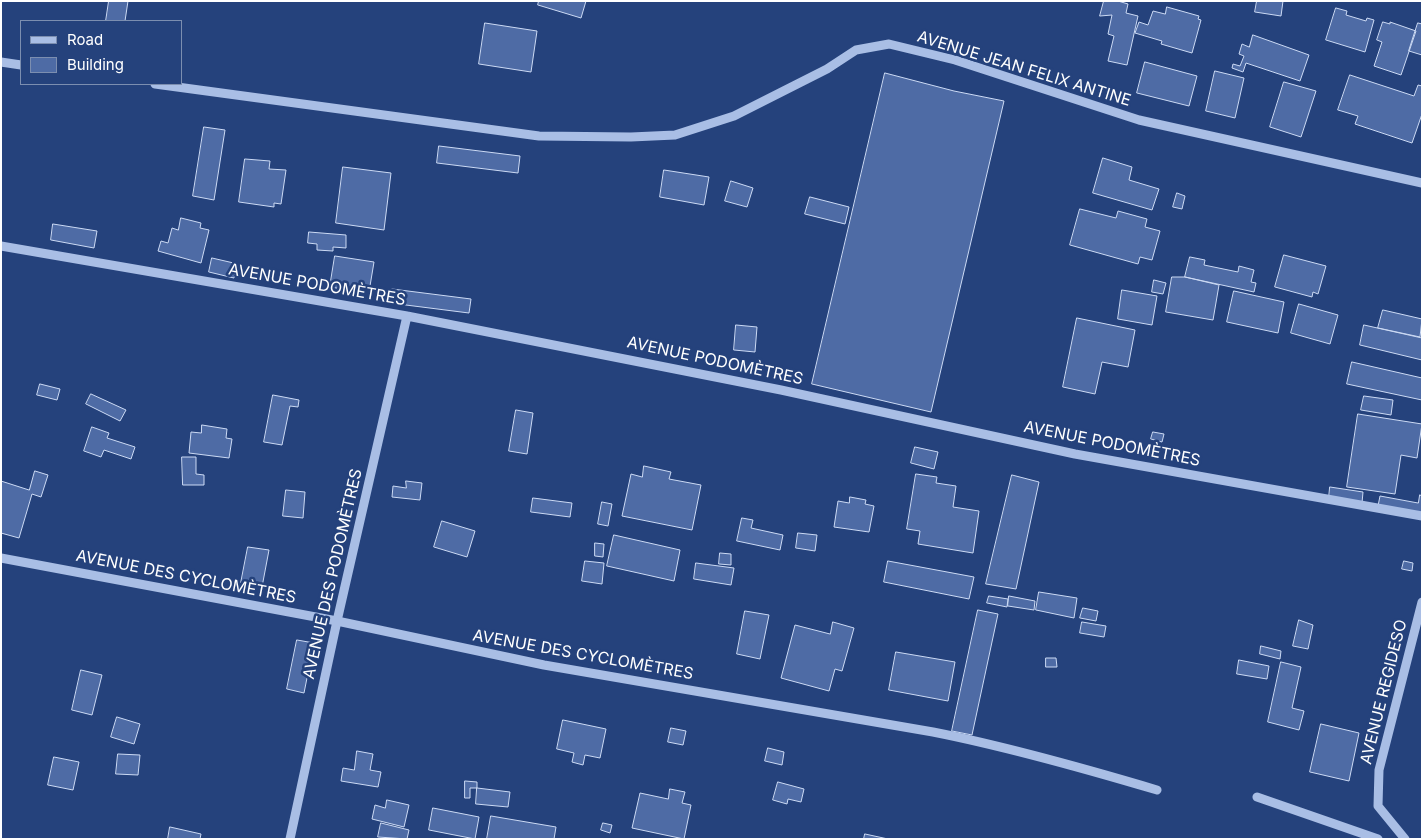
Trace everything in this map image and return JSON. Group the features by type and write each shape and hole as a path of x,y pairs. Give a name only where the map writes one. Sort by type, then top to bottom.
{"street":[{"name":"AVENUE JEAN FELIX ANTINE","path":"162,85 513,134 561,138 675,135 734,116 827,69 856,50 890,44 955,60 1139,120 1422,183"},
{"path":"1,62 20,65"},
{"name":"AVENUE PODOMÈTRES","path":"1,246 407,316 762,386 1074,454 1422,516"},
{"name":"AVENUE DES PODOMÈTRES","path":"290,839 337,621 407,316"},
{"name":"AVENUE DES CYCLOMÈTRES","path":"1,558 337,621 544,665 942,733 1065,762 1157,790"},
{"name":"AVENUE REGIDESO","path":"1405,839 1378,806 1379,770 1422,602"},
{"path":"1257,797 1378,839"}],"building":[{"path":"109,1 128,1 125,20 106,20"},
{"path":"539,1 586,1 581,18 538,5"},
{"path":"1104,1 1118,1 1128,4 1126,13 1138,16 1127,65 1108,61 1114,36 1108,34 1112,15 1100,16"},
{"path":"1257,1 1283,1 1281,16 1255,12"},
{"path":"1167,7 1199,16 1198,19 1201,20 1192,53 1161,44 1162,41 1135,33 1139,22 1148,25 1153,11 1165,14"},
{"path":"1336,8 1347,11 1346,15 1366,21 1367,18 1374,20 1365,52 1326,40"},
{"path":"1383,22 1390,24 1390,22 1416,31 1401,75 1374,66 1382,42 1377,40"},
{"path":"485,23 537,31 531,72 479,64"},
{"path":"1418,23 1422,24 1422,55 1409,51"},
{"path":"1253,35 1309,55 1300,81 1246,63 1243,72 1232,68 1233,64 1240,66 1244,56 1239,54 1242,44 1249,47"},
{"path":"1145,62 1197,76 1189,106 1137,93"},
{"path":"1215,71 1244,78 1235,118 1206,111"},
{"path":"885,73 954,91 1004,101 931,412 812,384"},
{"path":"1350,75 1414,96 1418,85 1422,86 1422,114 1412,143 1355,124 1358,116 1338,110"},
{"path":"1284,82 1316,91 1301,137 1270,127"},
{"path":"204,127 225,130 214,200 193,196"},
{"path":"439,146 520,156 518,173 437,163"},
{"path":"1103,158 1132,167 1129,180 1159,189 1152,210 1093,193"},
{"path":"245,159 270,161 269,169 286,170 281,204 274,203 274,207 239,202"},
{"path":"343,167 391,173 384,230 336,223"},
{"path":"664,170 709,177 704,205 660,197"},
{"path":"731,181 753,188 747,207 725,201"},
{"path":"1177,193 1185,196 1182,209 1173,207"},
{"path":"810,197 849,207 845,224 805,214"},
{"path":"1080,209 1116,218 1118,211 1147,219 1145,227 1160,231 1152,260 1140,257 1138,264 1070,245"},
{"path":"181,218 201,223 200,228 209,230 201,263 158,251 161,241 168,243 172,228 178,230"},
{"path":"53,224 97,231 94,248 51,240"},
{"path":"309,232 346,235 346,248 333,247 333,251 317,250 317,244 308,243"},
{"path":"1284,255 1326,266 1318,294 1313,292 1312,297 1275,287"},
{"path":"335,256 374,262 370,286 362,284 361,292 330,287"},
{"path":"1190,257 1205,260 1204,265 1238,272 1239,266 1254,270 1251,282 1256,283 1254,292 1185,277"},
{"path":"212,258 238,264 234,278 209,272"},
{"path":"1172,277 1185,277 1219,285 1213,320 1166,312"},
{"path":"1154,280 1166,283 1163,294 1152,292"},
{"path":"392,289 471,299 469,313 390,303"},
{"path":"1122,290 1157,296 1152,325 1118,319"},
{"path":"1234,291 1284,302 1278,333 1227,322"},
{"path":"1299,304 1338,315 1330,344 1291,333"},
{"path":"1383,310 1422,319 1420,337 1378,328"},
{"path":"1077,318 1135,330 1128,367 1102,362 1095,394 1063,387"},
{"path":"736,325 757,327 755,352 734,350"},
{"path":"1364,325 1422,338 1422,360 1360,345"},
{"path":"1352,362 1422,378 1422,400 1347,384"},
{"path":"40,384 60,389 57,400 37,395"},
{"path":"91,394 126,410 120,421 86,404"},
{"path":"273,395 299,400 298,407 290,406 282,445 264,442"},
{"path":"1364,396 1393,400 1391,415 1361,410"},
{"path":"516,410 533,413 527,454 509,451"},
{"path":"1358,414 1422,424 1417,458 1401,455 1395,494 1347,487"},
{"path":"202,425 227,429 226,438 232,439 229,458 189,453 191,432 201,433"},
{"path":"92,427 109,433 107,438 135,447 131,459 104,450 101,457 84,451"},
{"path":"1153,432 1164,434 1162,442 1151,439"},
{"path":"915,447 938,452 934,469 911,463"},
{"path":"182,457 196,457 196,474 204,475 204,485 183,485"},
{"path":"644,466 671,472 669,479 701,485 692,530 622,516 631,474 642,477"},
{"path":"35,471 48,475 41,497 32,494 19,538 1,533 1,481 29,490"},
{"path":"916,474 937,477 936,483 956,486 953,507 979,511 973,553 918,544 920,531 907,529"},
{"path":"1012,475 1039,482 1016,589 986,584"},
{"path":"406,481 422,483 420,500 392,497 393,486 406,488"},
{"path":"1330,487 1363,492 1362,503 1329,498"},
{"path":"286,490 305,492 303,518 283,516"},
{"path":"1420,495 1422,496 1422,515 1378,506 1380,496 1418,503"},
{"path":"850,497 866,500 865,504 874,506 869,532 834,527 838,501 849,503"},
{"path":"533,498 572,503 570,517 531,512"},
{"path":"602,502 612,504 608,526 598,524"},
{"path":"742,518 753,520 751,528 783,535 780,550 737,541"},
{"path":"442,521 475,531 467,557 434,547"},
{"path":"798,533 817,535 815,551 796,548"},
{"path":"614,535 680,550 674,581 607,566"},
{"path":"595,543 604,544 603,557 595,556"},
{"path":"248,547 269,550 262,587 241,583"},
{"path":"720,553 731,554 731,565 719,564"},
{"path":"585,561 604,563 602,584 582,581"},
{"path":"888,561 974,577 969,599 884,582"},
{"path":"1404,561 1413,563 1412,571 1402,569"},
{"path":"696,563 734,568 731,585 694,579"},
{"path":"1039,592 1077,598 1074,618 1036,610"},
{"path":"989,596 1008,599 1007,607 987,603"},
{"path":"1009,596 1035,601 1034,610 1008,606"},
{"path":"1083,608 1098,611 1096,621 1080,618"},
{"path":"978,610 998,614 972,735 952,731"},
{"path":"745,611 769,615 760,659 737,654"},
{"path":"1299,620 1313,625 1308,649 1293,646"},
{"path":"833,622 854,628 842,671 835,669 829,691 781,678 795,625 830,634"},
{"path":"1082,622 1106,626 1104,637 1080,633"},
{"path":"297,640 314,643 304,693 287,689"},
{"path":"1261,646 1281,651 1280,659 1260,654"},
{"path":"896,652 955,662 948,701 889,690"},
{"path":"1046,658 1056,658 1057,667 1046,667"},
{"path":"1239,660 1269,666 1267,679 1237,674"},
{"path":"1281,662 1301,667 1292,708 1304,711 1299,730 1268,722"},
{"path":"81,670 102,675 92,715 72,710"},
{"path":"117,717 140,724 134,744 111,737"},
{"path":"563,720 606,729 600,758 585,755 583,765 572,762 574,753 557,749"},
{"path":"1321,724 1359,733 1349,781 1310,772"},
{"path":"671,728 686,731 683,745 668,742"},
{"path":"768,748 784,752 782,765 765,761"},
{"path":"357,751 373,754 370,770 381,772 378,787 341,781 343,768 354,770"},
{"path":"118,754 140,755 138,775 116,774"},
{"path":"54,757 79,762 73,790 48,785"},
{"path":"465,781 477,782 477,788 470,788 470,798 465,798"},
{"path":"778,782 804,789 801,802 788,799 787,804 773,800"},
{"path":"477,788 510,792 508,807 476,804"},
{"path":"670,789 685,792 682,803 691,805 684,839 632,828 640,793 668,799"},
{"path":"387,800 409,805 404,827 372,819 375,805 385,808"},
{"path":"433,808 479,817 475,839 429,830"},
{"path":"491,816 556,827 554,839 487,839"},
{"path":"381,823 409,830 407,839 378,837"},
{"path":"603,823 612,825 610,833 601,830"},
{"path":"170,827 201,834 200,839 168,839"},
{"path":"865,834 888,839 864,839"}]}
